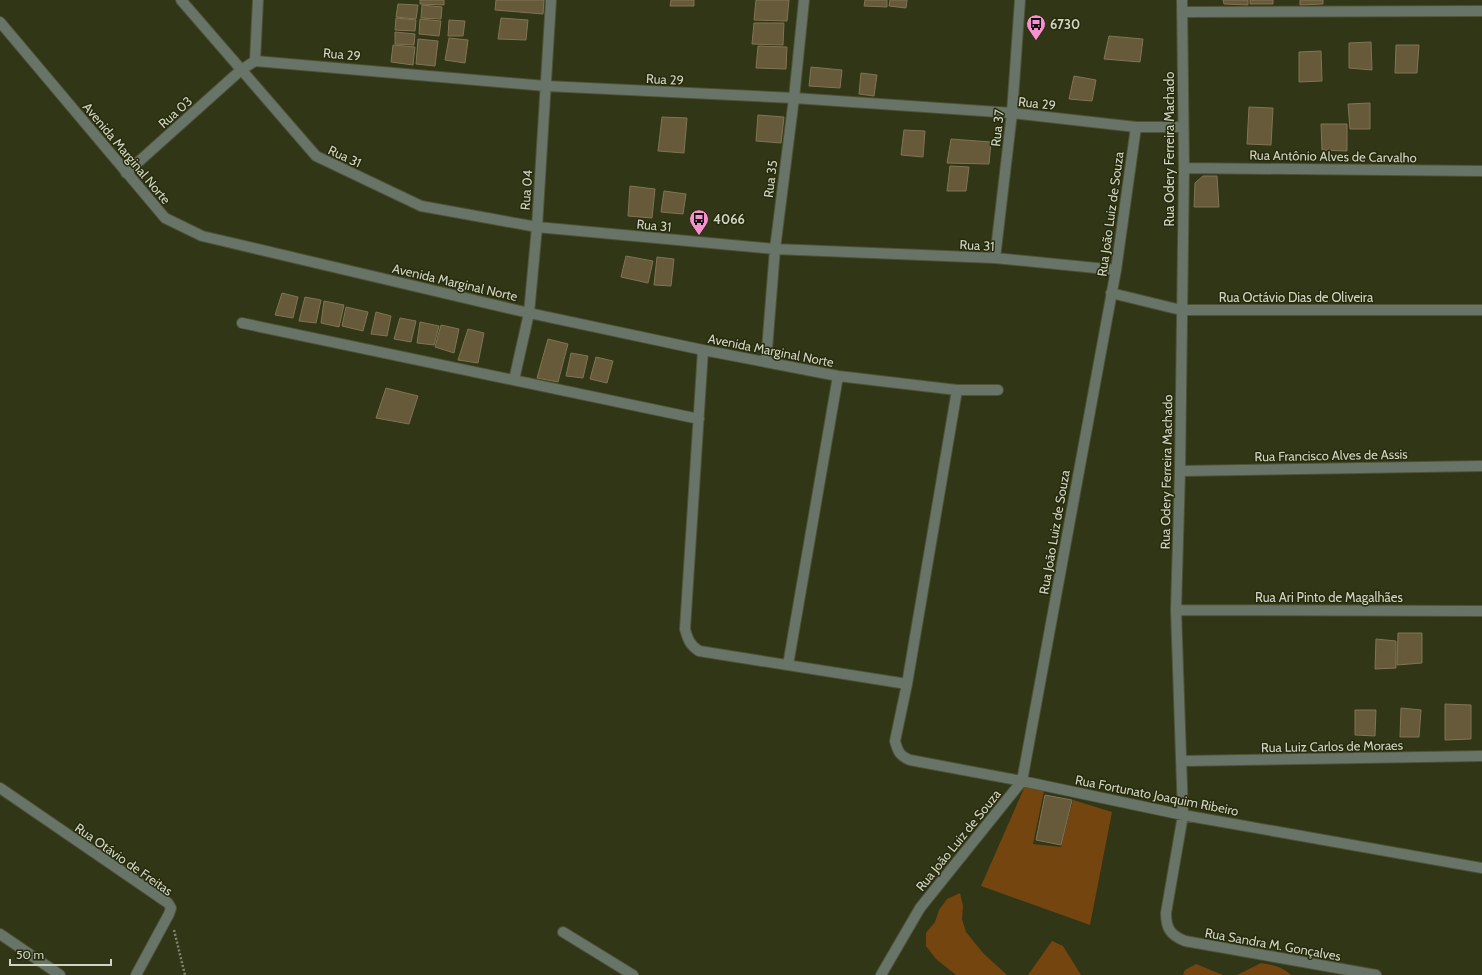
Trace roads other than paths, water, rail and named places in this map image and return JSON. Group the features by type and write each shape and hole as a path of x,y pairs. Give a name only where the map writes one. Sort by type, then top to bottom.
{"street":[{"path":"181,0 241,70 255,61 258,0"},
{"name":"Rua 04","path":"514,380 529,313 537,227 551,0"},
{"name":"Rua 35","path":"766,362 775,249 794,98 804,0"},
{"name":"Rua 37","path":"995,258 1012,113 1020,0"},
{"path":"1182,0 1182,12 1482,11"},
{"name":"Rua Odery Ferreira Machado","path":"1170,931 1166,922 1166,913 1184,815 1176,610 1180,471 1184,168 1182,12"},
{"name":"Avenida Marginal Norte","path":"0,22 165,218 202,236 529,313 703,350 838,376 957,390 998,390"},
{"name":"Rua 29","path":"255,61 546,86 794,98 1012,113 1136,127 1183,127"},
{"name":"Rua 03","path":"126,173 241,70"},
{"name":"Rua 31","path":"241,70 316,156 421,206 537,227 775,249 995,258 1116,270"},
{"name":"Rua João Luiz de Souza","path":"881,975 920,908 1022,781 1116,270 1136,127"},
{"name":"Rua Antônio Alves de Carvalho","path":"1184,168 1482,171"},
{"name":"Rua Octávio Dias de Oliveira","path":"1111,293 1182,310 1482,310"},
{"path":"242,323 699,419"},
{"path":"703,350 685,629 688,640 692,646 699,651 907,684 957,390"},
{"path":"788,665 838,376"},
{"name":"Rua Francisco Alves de Assis","path":"1180,471 1482,466"},
{"name":"Rua Ari Pinto de Magalhães","path":"1176,610 1482,610"},
{"name":"Rua Fortunato Joaquim Ribeiro","path":"907,684 895,741 897,750 902,757 910,760 1022,781 1184,815 1482,868"},
{"name":"Rua Luiz Carlos de Moraes","path":"1182,761 1482,756"},
{"name":"Rua Otávio de Freitas","path":"0,788 168,903 170,914 136,975"},
{"name":"Rua Sandra M. Gonçalves","path":"1170,931 1176,938 1185,941 1376,975"},
{"path":"564,932 633,975"},
{"path":"0,934 60,975"}],"place":[{"name":"6730","path":"1036,41"},
{"name":"4066","path":"699,236"}]}
